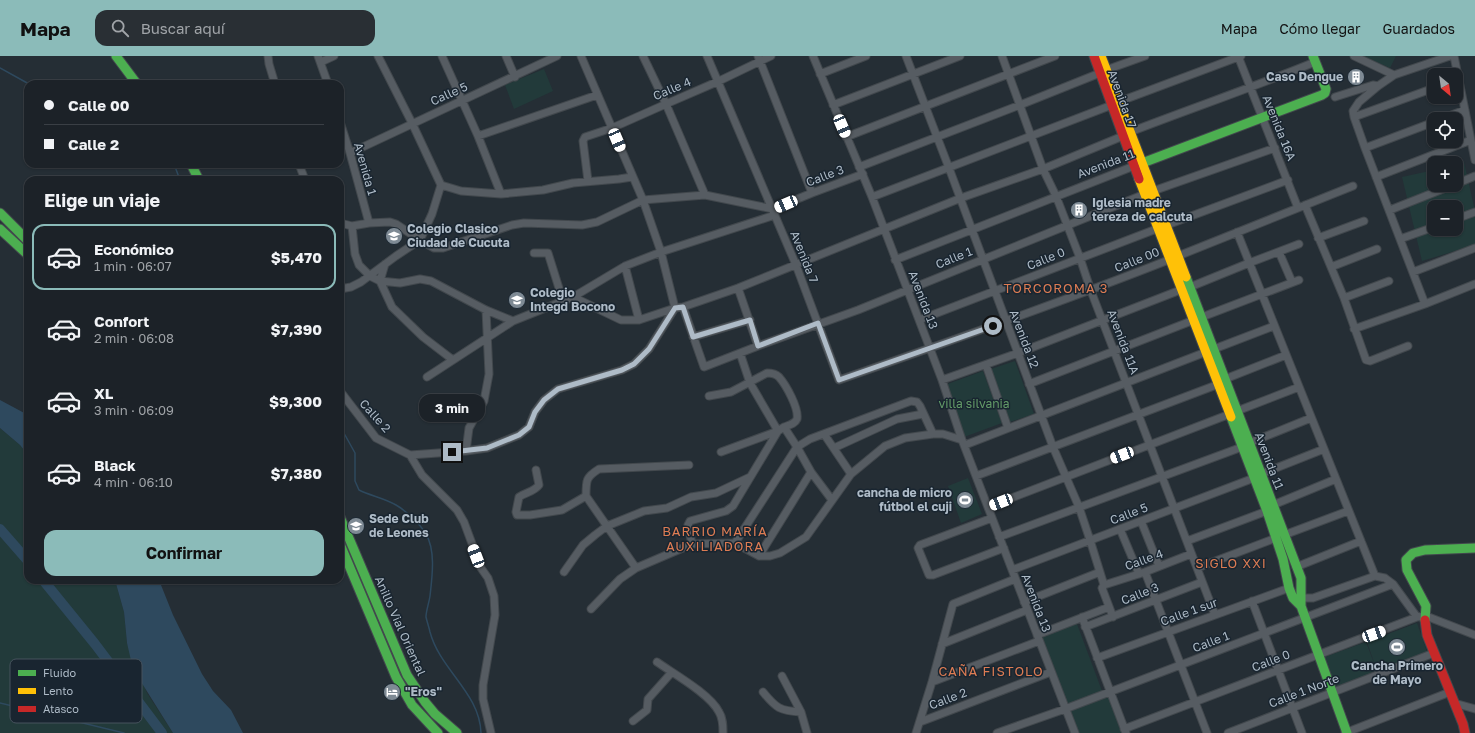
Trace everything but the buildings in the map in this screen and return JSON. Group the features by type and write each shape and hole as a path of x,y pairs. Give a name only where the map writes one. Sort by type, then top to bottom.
{"main road":[{"path":"116,56 134,80"},
{"name":"Avenida 17","path":"1094,56 1103,71 1149,193"},
{"name":"Avenida 17","path":"1101,56 1103,71"},
{"name":"Avenida 11","path":"1138,165 1325,93 1325,87 1314,59"},
{"name":"Avenida 11","path":"1149,193 1175,257 1280,537 1301,578 1302,602 1305,618 1347,733"},
{"path":"0,213 24,237"},
{"path":"0,229 24,251"},
{"name":"Anillo Vial Oriental","path":"344,526 407,675 425,702 457,733"},
{"name":"Avenida 11","path":"1280,537 1288,588 1293,598 1302,602"},
{"path":"1465,733 1463,724 1427,635 1425,621 1422,617 1426,606 1407,570 1406,560 1412,553 1425,550 1475,548"},
{"name":"Anillo Vial Oriental","path":"344,554 396,678 416,710 438,733"}],"street":[{"path":"268,56 273,80"},
{"path":"327,80 319,59 334,56"},
{"path":"344,288 351,287 361,282 420,240 432,214 440,185 412,123 378,56"},
{"path":"442,56 478,136 501,194"},
{"path":"506,56 515,77"},
{"name":"Calle 5","path":"350,153 557,56"},
{"path":"491,733 483,699 483,685 495,615 494,596 488,578 481,568 464,522 456,510 422,475 410,455 487,448 519,435 529,427 535,412 544,400 558,389 622,370 634,364 649,349 675,308 661,252 643,200 581,56"},
{"path":"643,56 666,104 705,195"},
{"name":"Avenida 7","path":"708,56 796,265 839,380"},
{"name":"Calle 4","path":"588,181 583,141 585,137 612,128 719,81 759,59 771,56"},
{"name":"Avenida 13","path":"813,56 872,197 942,380 957,428 1075,733"},
{"path":"820,74 866,56"},
{"name":"Avenida 12","path":"906,56 961,198 982,259 1053,447 1079,508 1104,585 1102,588 1113,617"},
{"path":"833,105 960,56"},
{"name":"Avenida 11A","path":"1002,56 1043,169 1056,196 1080,258 1091,291 1215,615"},
{"path":"846,137 925,105 1055,56"},
{"path":"859,167 1020,105 1103,71 1145,56"},
{"path":"872,197 1239,56"},
{"name":"Avenida 16A","path":"1239,56 1262,118 1288,180 1318,238 1344,298 1366,360 1370,361 1408,346"},
{"path":"1354,56 1394,75"},
{"path":"1425,304 1414,272 1365,148 1353,111 1355,106 1378,86 1394,75 1450,56"},
{"path":"1454,56 1475,160"},
{"path":"759,59 812,193"},
{"path":"573,297 621,320 639,320 675,308 683,307 738,288 961,198 1043,169 1186,110 1251,88 1314,59"},
{"path":"1335,97 1373,85 1378,86"},
{"path":"1354,117 1427,91"},
{"path":"478,136 597,95"},
{"path":"1460,112 1465,110"},
{"path":"1365,148 1427,125"},
{"name":"Avenida 1","path":"344,134 369,222"},
{"path":"1376,177 1472,140"},
{"name":"Calle 1","path":"693,337 704,367 818,323 858,310 907,289 1149,193 1275,148"},
{"name":"Avenida 11","path":"896,260 1138,165"},
{"name":"Calle 3","path":"427,377 513,321 573,297 625,266 774,212 812,193 863,174"},
{"path":"1463,181 1475,176"},
{"path":"440,185 461,191 501,194 543,190 588,181 632,177"},
{"name":"Calle 0","path":"919,320 1163,226 1288,180"},
{"name":"Calle 00","path":"839,380 1091,291 1353,186"},
{"path":"1390,210 1435,192"},
{"path":"344,224 352,226 369,222 390,222 396,224 434,248 443,248 512,225 524,223 582,225 597,222 643,200 705,195 774,212"},
{"path":"1463,216 1475,212"},
{"path":"1318,238 1364,221"},
{"path":"352,226 355,254 359,265 361,282"},
{"path":"1400,239 1427,229"},
{"path":"1237,232 1375,576"},
{"path":"942,380 1018,353 1102,319 1298,244"},
{"path":"1414,272 1475,248"},
{"path":"1331,267 1377,249"},
{"path":"1029,384 1295,281 1279,252"},
{"path":"534,253 548,253 563,301"},
{"path":"385,264 380,281 392,307 423,338 453,360"},
{"path":"359,265 370,276 380,281 400,283 420,279 431,281 486,310 513,321"},
{"path":"625,266 639,320"},
{"path":"1344,298 1389,281"},
{"path":"1354,329 1425,304 1475,284"},
{"path":"738,288 758,346"},
{"path":"683,307 693,337 750,320"},
{"path":"466,451 469,428 484,401 489,374 486,310"},
{"path":"943,434 963,443 1008,428 1274,326"},
{"path":"740,353 750,383 781,429 797,446 811,472 832,500"},
{"path":"976,476 1139,414 1286,355"},
{"path":"986,365 1008,428"},
{"path":"709,396 731,392 767,373 773,373 779,377 788,390 796,408 797,419 794,424 721,452"},
{"path":"988,507 1299,387"},
{"name":"Calle 2","path":"344,396 376,438 410,455"},
{"path":"735,543 797,446 810,439 912,401 917,402 933,434"},
{"path":"834,448 897,419 923,414"},
{"path":"999,537 1245,445 1311,418"},
{"path":"591,609 620,579 636,568 692,544 735,543 759,556 770,556 780,553 806,537 851,474 885,446 905,438 943,434 957,428"},
{"path":"692,544 688,525 690,521 726,511 733,506 781,429"},
{"path":"824,434 851,474"},
{"name":"Calle 5","path":"1012,570 1324,449"},
{"path":"636,568 586,496 586,484 589,476 599,469 689,465"},
{"path":"536,470 539,484 533,491 526,492 519,497 516,512 517,514 537,514 562,510 586,496"},
{"path":"759,556 811,472"},
{"path":"564,572 583,545 607,526 644,511 667,508 692,497 716,493 750,477"},
{"path":"1187,541 1270,508 1336,479"},
{"path":"1197,568 1348,511"},
{"path":"992,518 920,545 918,548 929,574 933,575 1004,548"},
{"path":"1141,521 1159,566"},
{"path":"1120,529 1156,600 1208,733"},
{"path":"1296,567 1361,541"},
{"name":"Calle 4","path":"1104,585 1142,573 1191,554"},
{"path":"1024,602 1100,572"},
{"path":"1302,602 1375,576 1385,578 1393,584 1422,617 1475,635"},
{"path":"916,733 932,682 953,604 1015,579"},
{"name":"Calle 3","path":"1085,627 1202,582"},
{"name":"Calle 1","path":"998,733 1393,584"},
{"name":"Calle 1 sur","path":"1097,658 1288,588"},
{"path":"1252,601 1302,733"},
{"name":"Calle 3","path":"932,682 1038,638 1109,606"},
{"path":"942,644 1027,610"},
{"path":"1082,617 1125,731"},
{"name":"Calle 0","path":"1125,731 1278,670 1422,617"},
{"name":"Calle 1 Norte","path":"1228,733 1434,653"},
{"path":"657,662 710,699 719,712 724,725 724,733"},
{"path":"633,721 647,710 648,699 672,672"},
{"name":"Calle 2","path":"920,722 1051,672"},
{"path":"782,676 801,712 807,733"},
{"path":"763,692 775,706 787,711 801,712"},
{"path":"1347,733 1450,692"},
{"path":"1454,703 1475,709"}],"green space":[{"path":"1363,56 1396,56 1390,68"},
{"path":"544,69 553,91 514,109 505,85"},
{"path":"1464,162 1475,211 1475,245 1422,261 1402,177 1427,172 1427,192 1463,192"},
{"path":"1015,361 1034,414 1010,422 991,369"},
{"name":"villa silvania","path":"983,371 1002,423 964,437 945,385"},
{"path":"0,428 24,450 24,584 116,584 124,612 127,643 133,659 10,659 10,723 142,723 142,680 147,693 173,733 0,733"},
{"name":"cancha de micro fútbol el cuji","path":"968,478 982,514 961,523 948,486"},
{"name":"Cancha Primero de Mayo","path":"1417,623 1427,652 1377,671 1367,642"},
{"path":"1077,624 1102,691 1066,705 1038,638"},
{"path":"1366,642 1377,671 1333,688 1322,658"},
{"path":"1108,694 1123,733 1077,733 1068,710"}],"water":[{"path":"0,400 24,413 24,450 20,445 0,428"},
{"path":"116,584 161,584 173,615 202,674 213,691 231,710 243,733 173,733 142,683 142,659 131,659 127,643 124,612"}],"waterway":[{"path":"0,68 24,81"},
{"path":"176,168 178,176"},
{"path":"344,433 355,453 355,481 359,490 400,507 417,522 426,534 432,556 432,581 426,612 430,632 435,646 442,658 467,693 474,706 479,719 481,733"},
{"path":"0,529 24,556"},
{"path":"46,584 106,659"},
{"path":"0,703 10,705"},
{"path":"142,706 162,733"},
{"path":"83,723 124,733"}],"traffic: fast":[{"path":"116,56 134,80"},
{"path":"1137,165 1322,95 1325,93 1326,89 1313,56"},
{"path":"193,168 197,176"},
{"path":"0,213 24,237"},
{"path":"0,229 24,251"},
{"path":"1186,277 1301,578 1301,606"},
{"path":"1231,417 1267,511 1283,559 1289,588 1293,598 1301,606 1347,733"},
{"path":"344,526 407,675 435,714 457,733"},
{"path":"1425,620 1426,606 1407,570 1406,560 1413,553 1425,550 1475,548"},
{"path":"344,554 396,677 412,705 438,733"}],"traffic: slow":[{"path":"1101,56 1186,277"},
{"path":"1139,179 1231,417"}],"traffic: jam":[{"path":"1094,56 1139,179"},
{"path":"1425,620 1427,635 1463,724 1465,733"}],"place":[{"name":"Caso Dengue","path":"1356,77"},
{"name":"Iglesia madre tereza de calcuta","path":"1079,210"},
{"name":"Colegio Clasico Ciudad de Cucuta","path":"394,236"},
{"name":"Colegio Integd Bocono","path":"517,300"},
{"name":"cancha de micro fútbol el cuji","path":"965,500"},
{"name":"Sede Club de Leones","path":"356,526"},
{"name":"Cancha Primero de Mayo","path":"1397,647"},
{"name":"\"Eros\"","path":"392,692"}],"district":[{"name":"TORCOROMA 3","path":"1056,288"},
{"name":"BARRIO MARÍA AUXILIADORA","path":"715,538"},
{"name":"SIGLO XXI","path":"1231,563"},
{"name":"CAÑA FISTOLO","path":"991,671"}],"route":[{"path":"452,452 487,448 519,435 529,427 535,412 544,400 558,389 622,370 634,364 649,349 675,308 683,307 693,337 750,320 758,346 818,323 839,380 993,326"}]}
